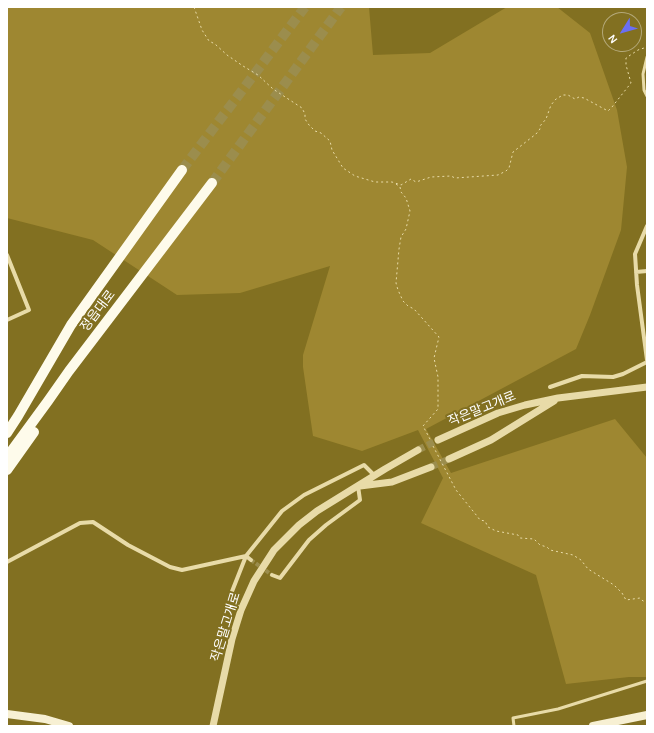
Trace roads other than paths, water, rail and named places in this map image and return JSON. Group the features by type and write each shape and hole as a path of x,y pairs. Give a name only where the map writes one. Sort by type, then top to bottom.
{"main road":[{"name":"정읍대로","path":"7,432 18,416 71,325 182,170"},
{"name":"정읍대로","path":"7,457 69,371 212,183"},
{"path":"7,470 62,393 69,371"},
{"path":"7,714 45,719 69,726"},
{"path":"593,726 647,715"}],"street":[{"path":"550,387 582,376 613,377 623,374 647,361 635,254 647,226"},
{"path":"7,255 29,310 7,320"},
{"path":"636,272 647,271"},
{"name":"작은말고개로","path":"438,440 498,413 525,405 558,398 647,387"},
{"name":"작은말고개로","path":"449,459 491,440 558,398"},
{"name":"작은말고개로","path":"213,726 232,639 241,610 254,581 262,568 285,538 317,511 374,475 418,450"},
{"path":"241,610 229,599 246,556 282,511 304,495 364,465 374,475"},
{"name":"작은말고개로","path":"358,486 392,482 430,467"},
{"path":"272,575 280,578 309,540 326,525 360,500 358,486"},
{"path":"7,562 80,523 93,522 128,545 170,567 182,570 246,556"},
{"path":"246,556 251,560"}],"lane":[{"path":"647,57 643,74 644,90 647,96"},
{"path":"514,726 513,718 558,709 647,681"}],"tunnel":[{"path":"182,170 305,7"},
{"path":"212,183 341,7"},
{"path":"418,450 438,440"},
{"path":"431,467 449,459"},
{"path":"251,560 272,575"}]}
